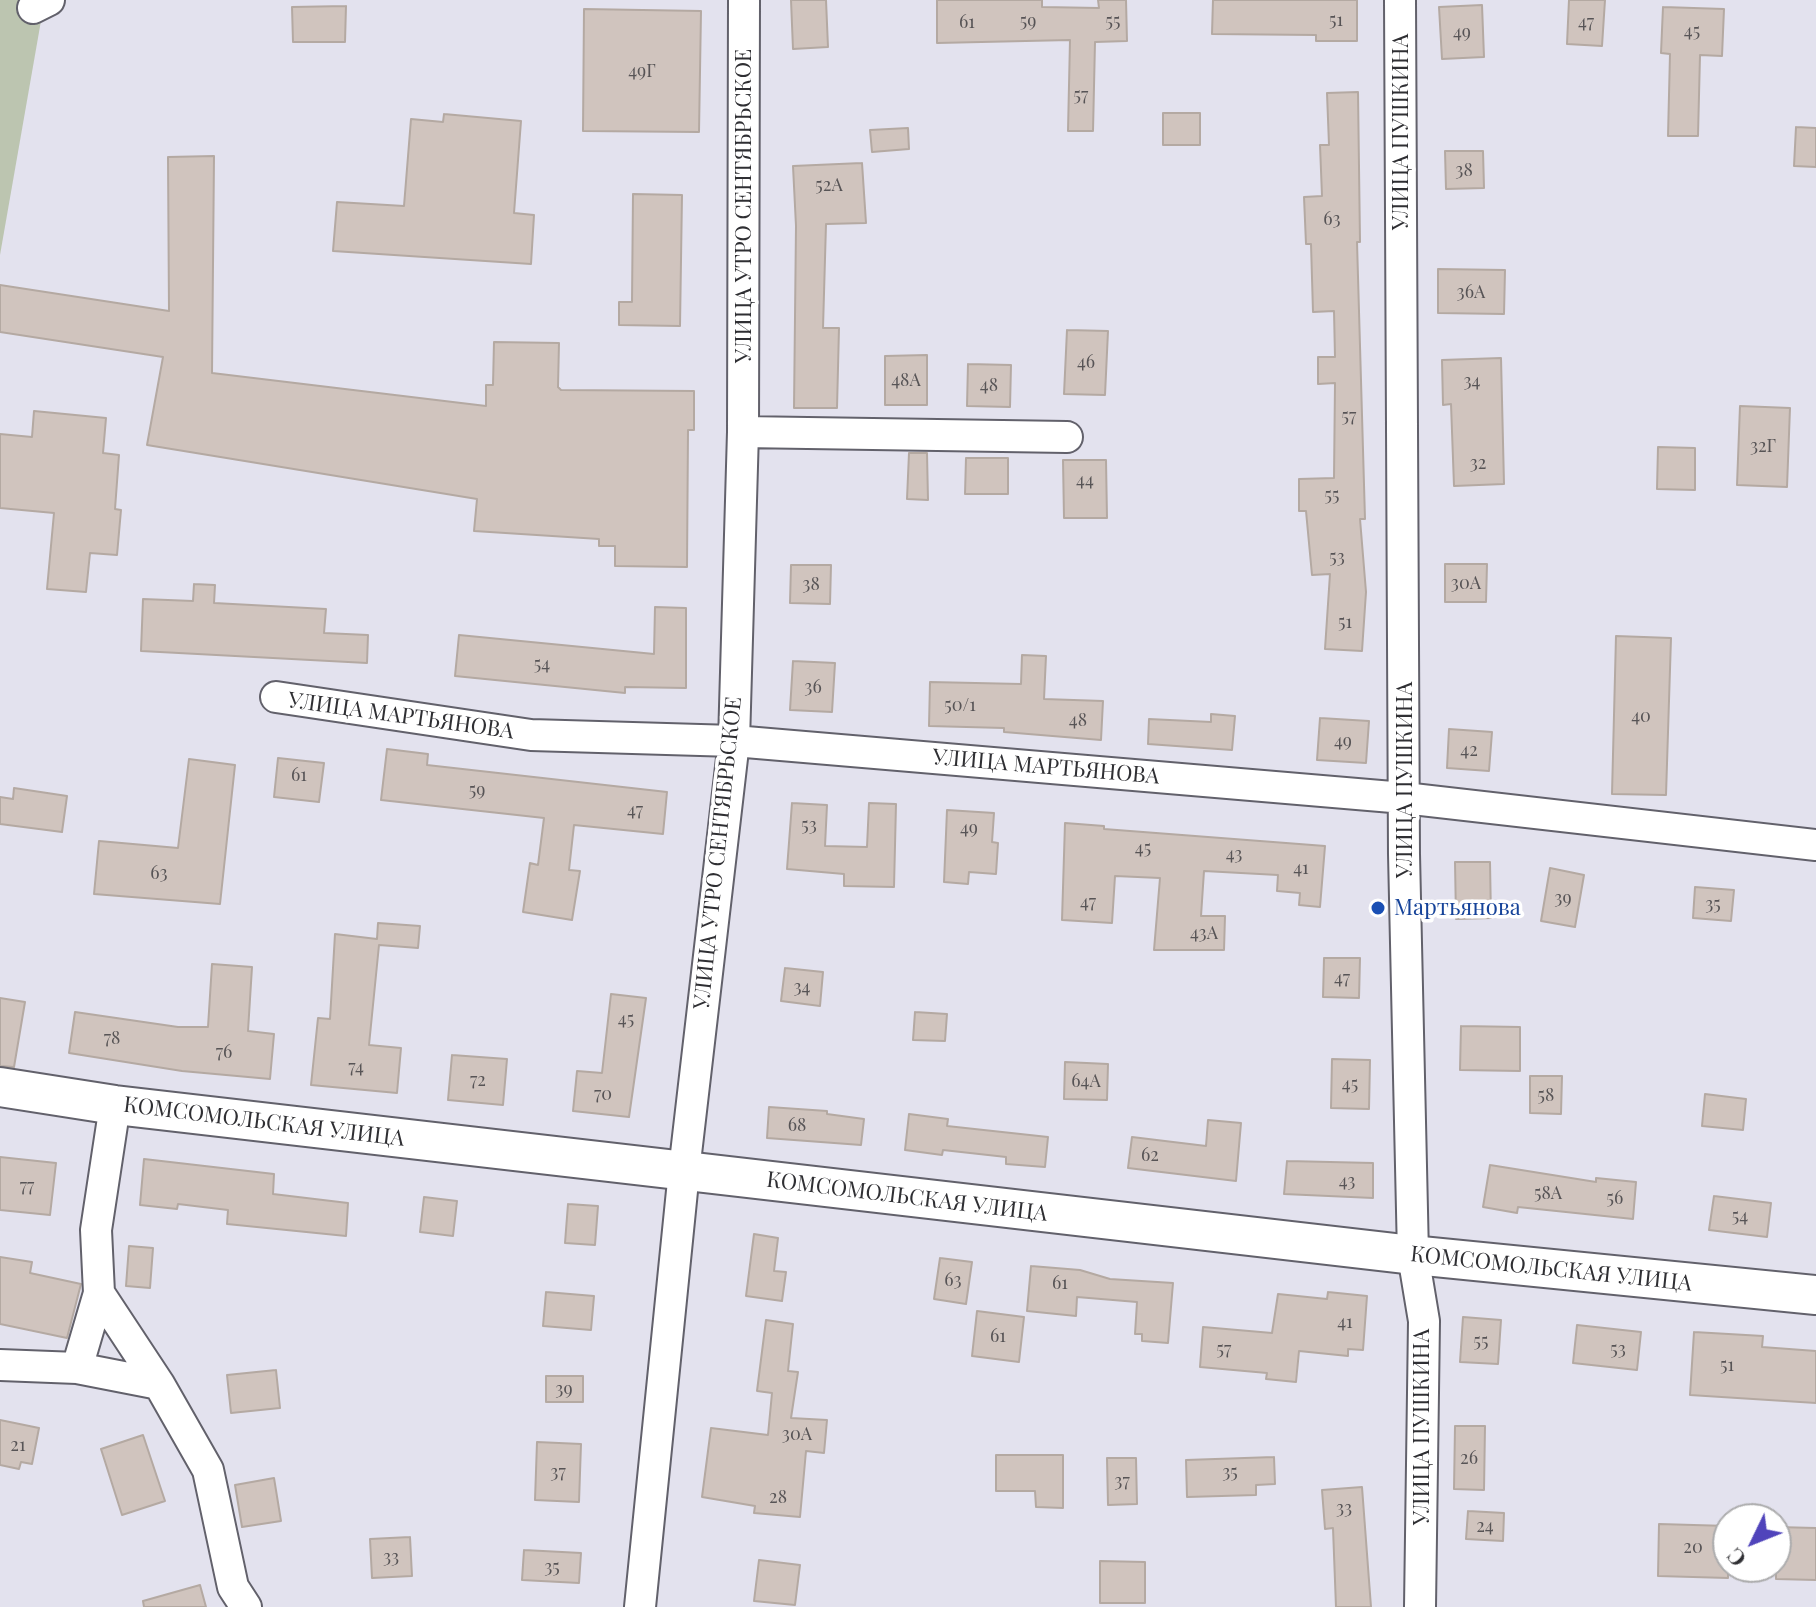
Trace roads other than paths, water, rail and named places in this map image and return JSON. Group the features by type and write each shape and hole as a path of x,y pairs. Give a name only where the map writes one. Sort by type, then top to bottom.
{"main road":[{"name":"КОМСОМОЛЬСКАЯ УЛИЦА","path":"0,1087 115,1105 1413,1255 1816,1295"}],"street":[{"name":"УЛИЦА УТРО СЕНТЯБРЬСКОЕ","path":"640,1607 684,1171 734,741 743,432 744,0"},
{"name":"УЛИЦА ПУШКИНА","path":"1400,0 1404,798 1413,1255 1424,1321 1420,1607"},
{"path":"743,432 1067,437"},
{"name":"УЛИЦА МАРТЬЯНОВА","path":"276,697 531,735 734,741 1404,798 1816,845"},
{"path":"77,1368 99,1293 96,1230 115,1105"},
{"path":"99,1293 159,1384 208,1470 233,1587 246,1607"},
{"path":"0,1365 77,1368 159,1384"}],"place":[{"name":"Мартьянова","path":"1378,908"}]}
